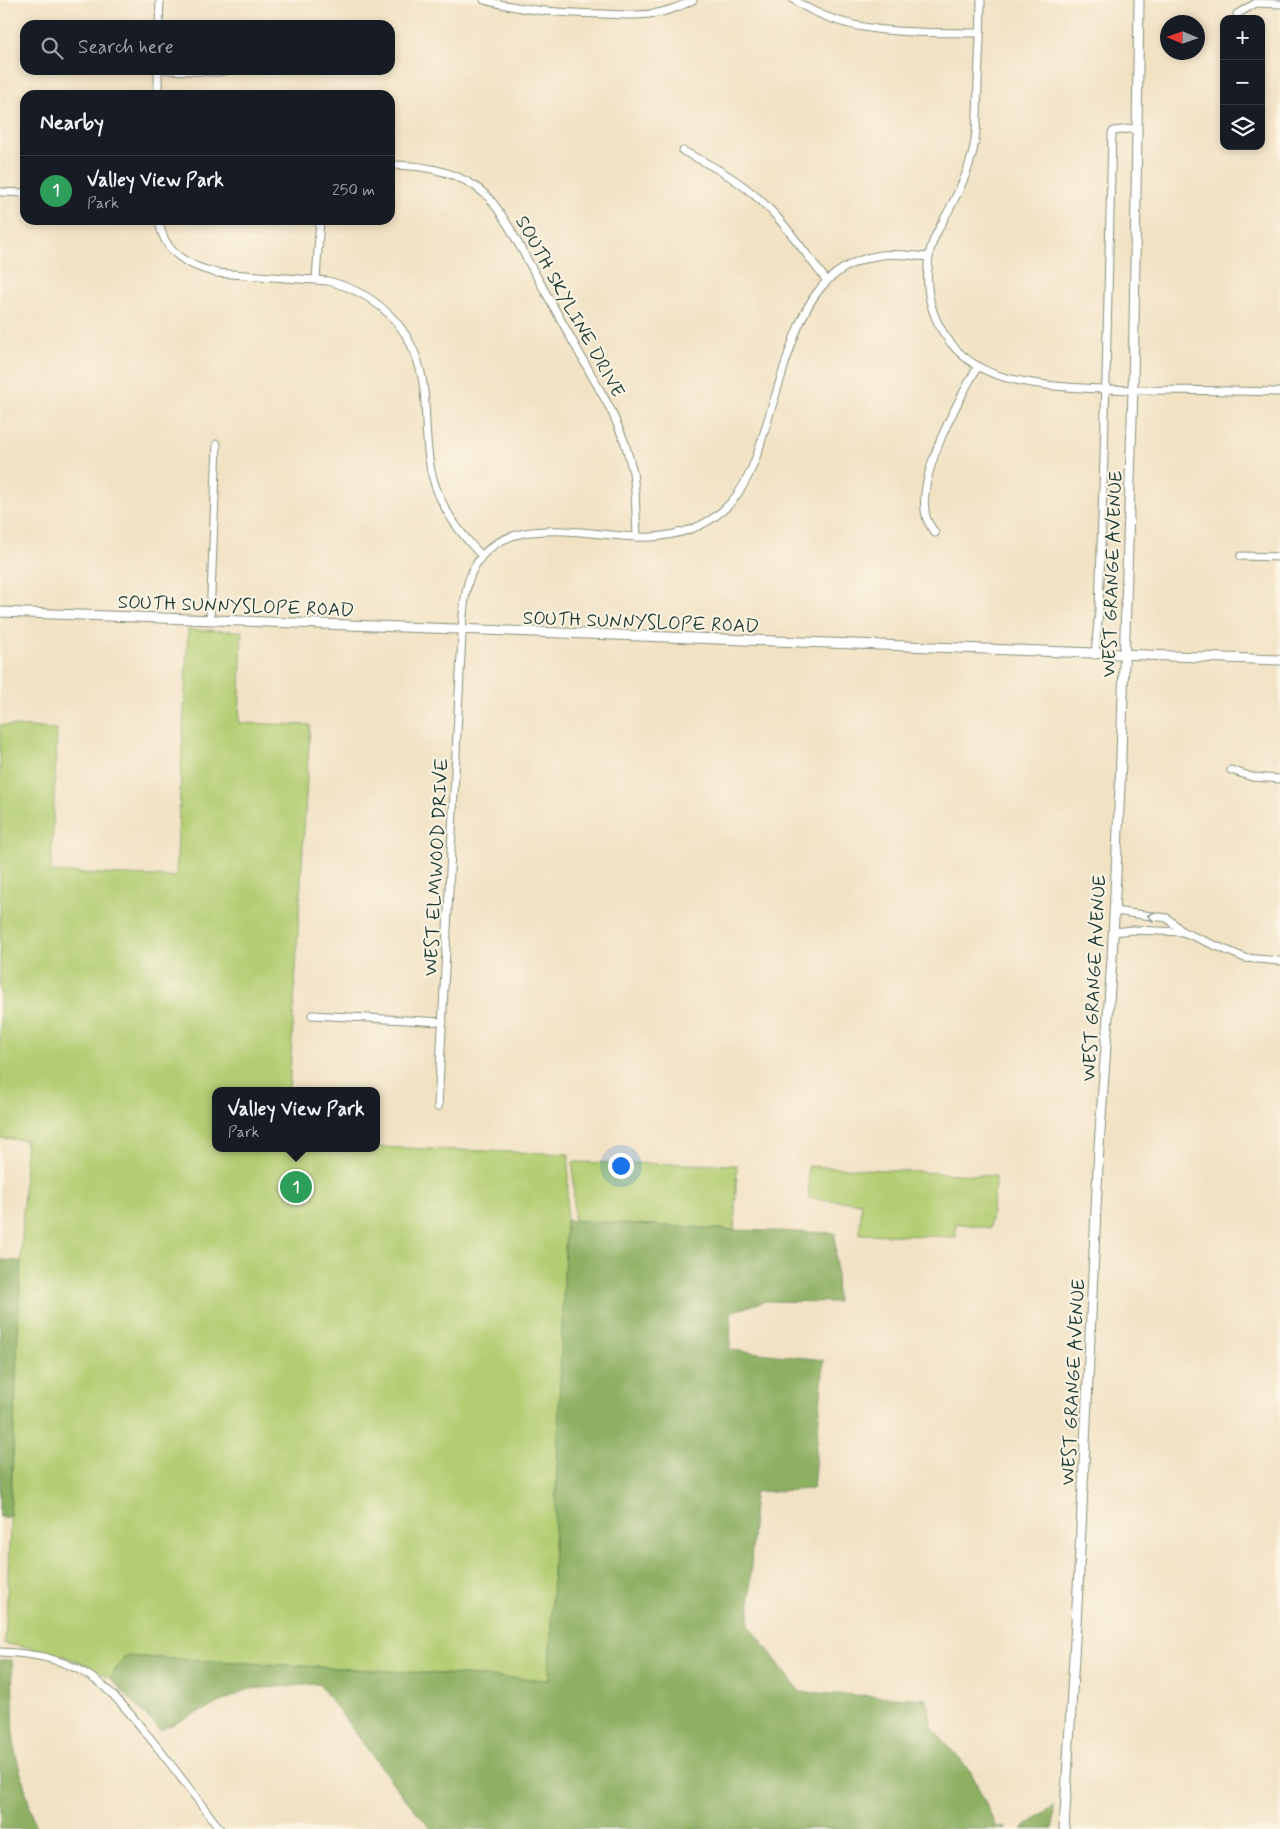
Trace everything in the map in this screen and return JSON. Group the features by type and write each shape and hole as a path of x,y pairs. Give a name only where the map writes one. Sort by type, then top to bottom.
{"street":[{"path":"159,20 160,0"},
{"path":"484,0 513,8 543,12 625,15 664,11 693,0"},
{"path":"794,0 830,18 863,28 904,32 980,33"},
{"path":"981,0 977,111 971,159 957,194 935,236 929,258 928,290 930,306 939,328 956,349 978,366 1015,380 1056,386 1280,392"},
{"name":"WEST GRANGE AVENUE","path":"1064,1829 1120,786 1133,389 1139,0"},
{"path":"1238,14 1256,3 1280,4"},
{"path":"158,75 158,90"},
{"name":"WEST GRANGE AVENUE","path":"1095,654 1099,610 1112,133 1114,131 1136,128"},
{"path":"684,151 719,170 752,192 783,224 826,281"},
{"name":"SOUTH SKYLINE DRIVE","path":"395,165 425,167 452,174 485,194 504,219 606,402 625,443 636,491 638,537"},
{"path":"0,192 20,193"},
{"path":"161,225 166,241 173,252 187,263 199,269 225,274 316,280 345,285 374,300 390,315 403,331 414,350 422,372 428,454 436,489 442,504 455,524 481,556 500,541 524,532 563,532 638,537 669,535 696,528 722,511 736,496 750,473 798,326 812,298 826,281 850,265 866,258 896,254 929,258"},
{"path":"316,280 320,225"},
{"path":"935,533 929,523 925,506 931,468 941,436 978,366"},
{"path":"210,620 217,444"},
{"name":"WEST ELMWOOD DRIVE","path":"438,1106 463,630 468,580 481,556"},
{"path":"1241,556 1280,557"},
{"name":"SOUTH SUNNYSLOPE ROAD","path":"0,612 1124,656 1280,660"},
{"path":"1231,770 1252,777 1280,779"},
{"path":"1114,911 1166,918 1184,932 1245,958 1280,961"},
{"path":"1113,932 1133,930 1184,932"},
{"path":"312,1015 443,1022"},
{"path":"0,1652 37,1655 65,1663 89,1675 105,1687 120,1701 220,1829"}],"green space":[{"path":"188,630 242,631 239,723 310,725 289,1087 212,1087 212,1152 380,1152 380,1147 569,1154 549,1680 125,1656 110,1678 60,1655 33,1648 5,1644 26,1140 0,1138 0,725 57,729 51,872 176,877"},
{"path":"573,1162 737,1165 734,1230 574,1220"},
{"path":"808,1166 996,1176 990,1228 956,1223 956,1237 860,1234 861,1203 809,1198"},
{"path":"566,1220 734,1230 835,1233 837,1302 765,1301 731,1312 730,1350 824,1360 813,1489 754,1492 749,1625 800,1692 927,1699 932,1728 971,1772 996,1826 1007,1829 431,1829 395,1786 319,1684 249,1689 160,1730 110,1678 125,1656 549,1680"},
{"path":"0,1260 21,1261 10,1517 0,1517"},
{"path":"0,1660 12,1660 14,1748 36,1829 0,1829"},
{"path":"1054,1805 1053,1829 1022,1829"}],"place":[{"name":"Valley View Park","path":"296,1187"}]}
